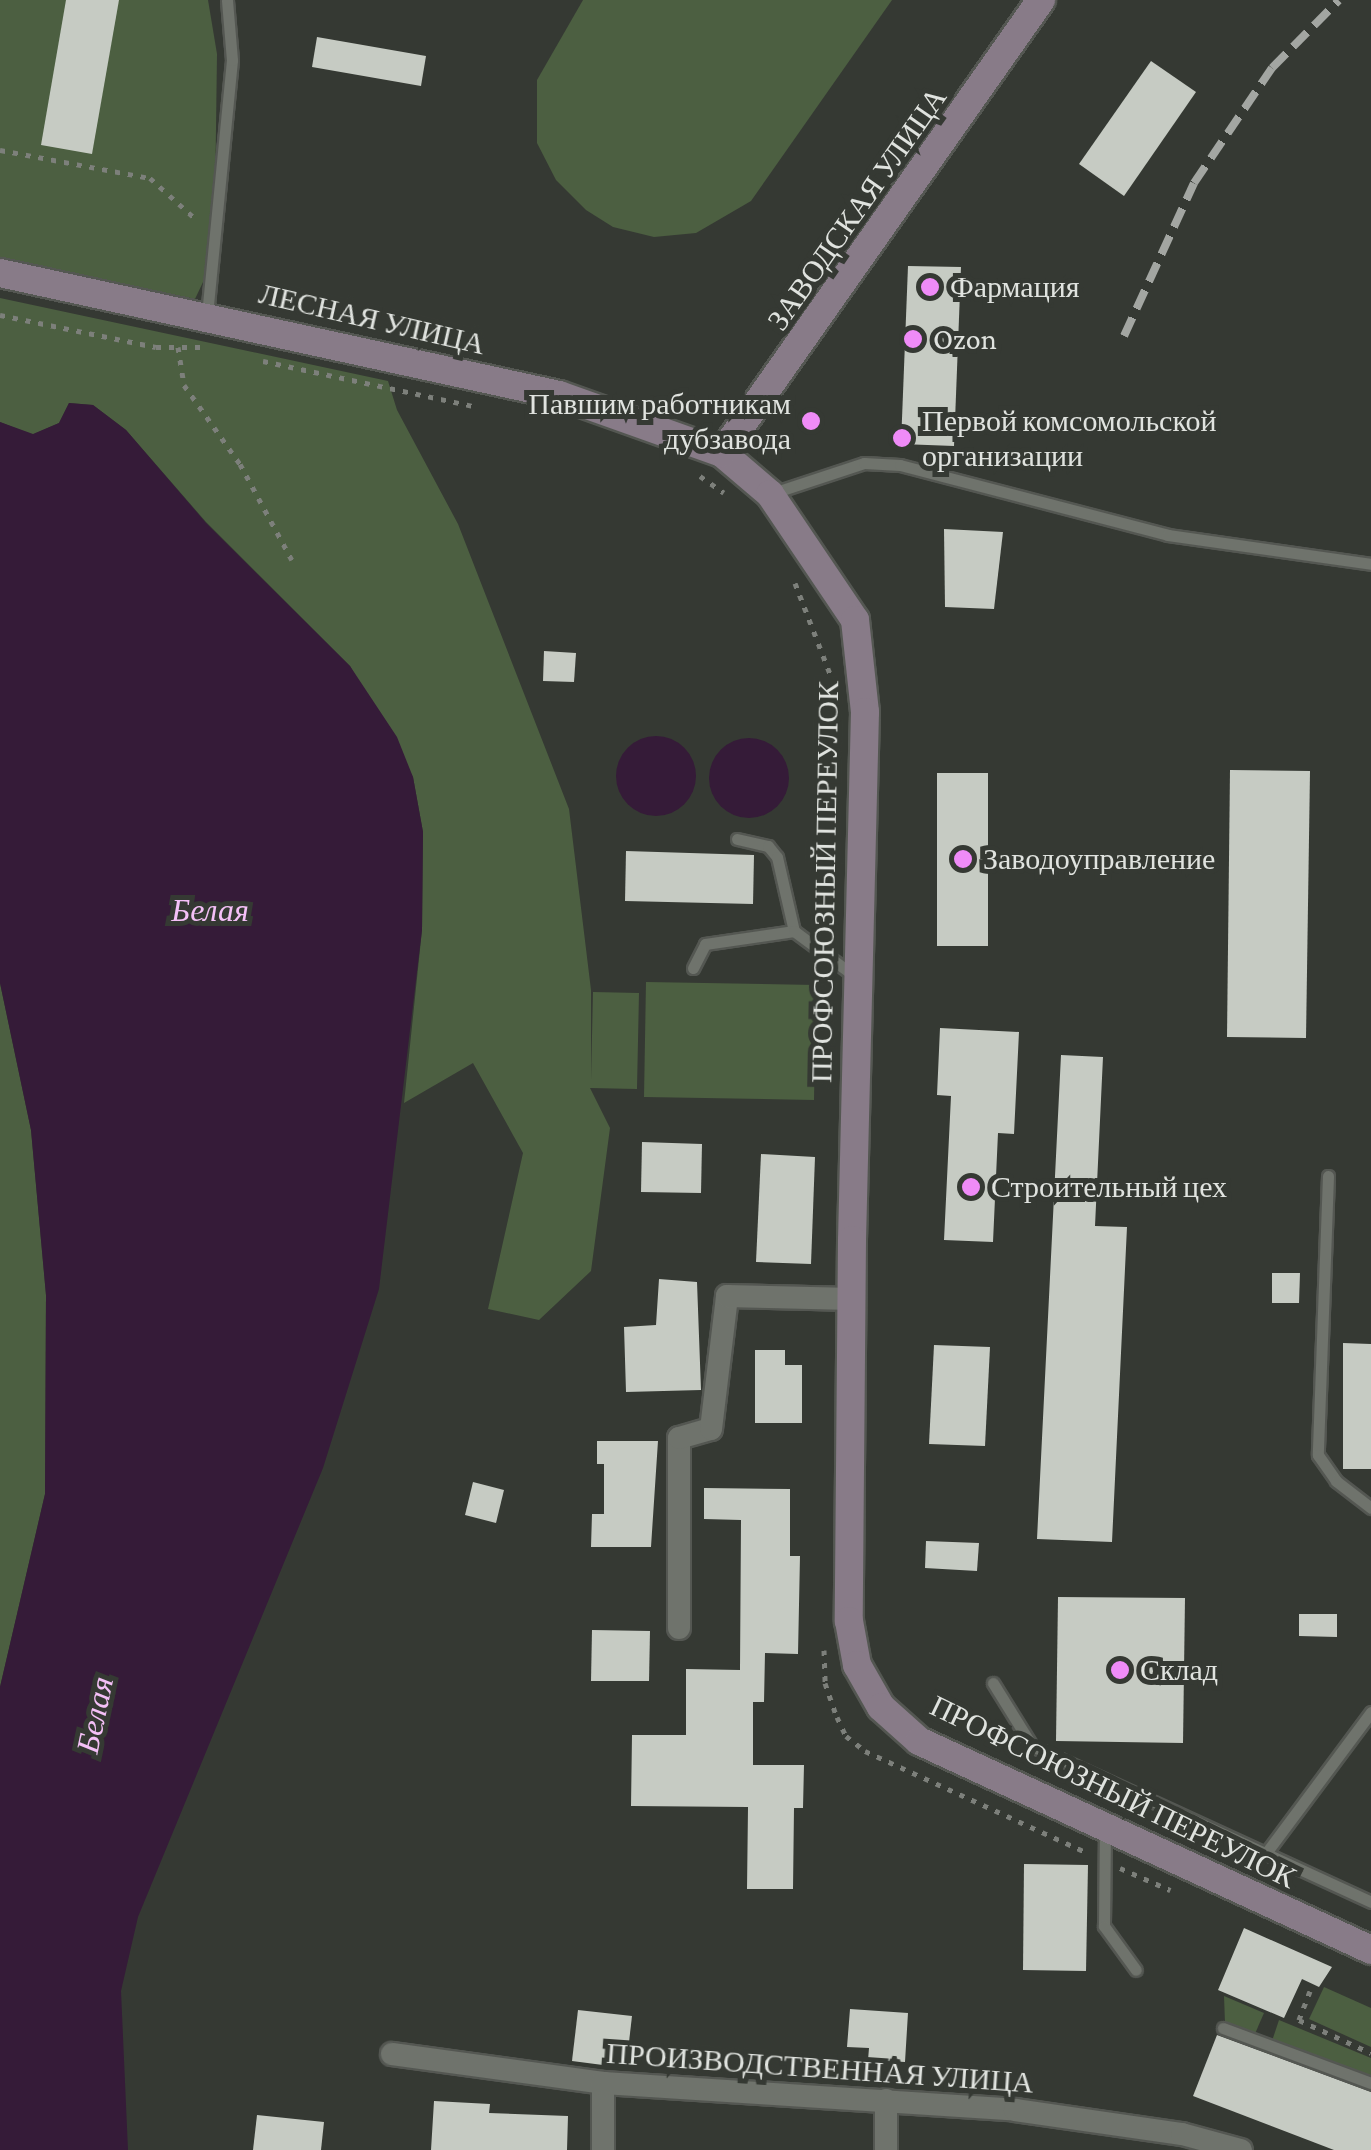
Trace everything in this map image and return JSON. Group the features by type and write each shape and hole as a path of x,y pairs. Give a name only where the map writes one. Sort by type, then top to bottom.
{"main road":[{"name":"ЗАВОДСКАЯ УЛИЦА","path":"722,453 1042,0"},
{"name":"ЛЕСНАЯ УЛИЦА","path":"0,273 559,394 722,453"},
{"name":"ПРОФСОЮЗНЫЙ ПЕРЕУЛОК","path":"722,453 770,494 855,620 865,712 849,1621 857,1665 881,1707 920,1740 1371,1950"}],"street":[{"path":"679,1628 679,1438 710,1429 727,1296 852,1300"},
{"name":"ПРОИЗВОДСТВЕННАЯ УЛИЦА","path":"392,2054 603,2083 886,2100 1052,2115 1182,2134 1241,2150"},
{"path":"603,2083 604,2150"},
{"path":"886,2100 886,2150"}],"lane":[{"path":"207,315 218,239 232,60 227,0"},
{"path":"770,494 864,464 900,465 1168,535 1371,564"},
{"path":"738,839 768,846 778,858 794,931 858,979"},
{"path":"693,968 705,944 794,931"},
{"path":"1328,1176 1318,1455 1336,1481 1371,1508"},
{"path":"993,1683 1032,1746 1371,1902"},
{"path":"1266,1854 1371,1712"},
{"path":"1105,1828 1104,1926 1136,1970"},
{"path":"1223,2028 1371,2083"}],"path":[{"path":"0,150 150,178 218,239"},
{"path":"0,316 178,347 216,348"},
{"path":"178,347 184,385 240,464 292,560"},
{"path":"249,356 486,409"},
{"path":"698,474 734,500"},
{"path":"790,574 828,658 834,692 834,791"},
{"path":"824,1646 825,1683 846,1736 865,1751 1183,1896"},
{"path":"1310,1991 1299,2020 1371,2053"}],"green space":[{"path":"0,0 208,0 217,54 213,261 195,299 0,258"},
{"path":"583,0 892,0 751,201 696,233 654,237 613,227 586,210 556,180 537,143 537,80"},
{"path":"0,298 388,381 397,410 458,524 569,809 591,990 591,1080 593,992 639,993 637,1089 590,1088 610,1128 591,1271 539,1320 488,1309 523,1153 473,1063 404,1103 422,930 423,832 413,777 350,666 206,522 126,430 93,405 69,403 59,423 32,435 0,422"},
{"path":"646,982 816,985 814,1100 644,1097"},
{"path":"0,983 31,1130 46,1295 45,1494 0,1687"},
{"path":"1324,1987 1371,2008 1371,2047 1309,2019"},
{"path":"1224,1996 1264,2013 1254,2036 1225,2023"},
{"path":"1279,2020 1371,2058 1371,2079 1272,2041"}],"water":[{"name":"Белая","path":"69,403 93,405 126,430 206,523 350,666 397,737 413,777 423,832 422,930 379,1289 323,1468 138,1917 121,1991 128,2150 0,2150 0,1687 45,1494 46,1295 31,1130 0,983 0,422 33,434 59,423"},
{"path":"656,736 671,739 684,748 693,761 693,791 684,804 671,813 656,816 641,813 628,804 619,791 616,776 619,761 628,748 641,739"},
{"path":"749,738 764,741 777,750 786,763 786,793 777,806 764,815 749,818 734,815 721,806 712,793 709,778 712,763 721,750 734,741"}],"building":[{"path":"66,0 119,0 92,154 41,145"},
{"path":"317,37 426,56 421,86 312,67"},
{"path":"1151,61 1196,92 1124,196 1079,164"},
{"path":"908,266 961,267 954,446 901,444"},
{"path":"944,529 1003,532 994,609 945,607"},
{"path":"544,651 576,653 574,682 543,681"},
{"path":"1230,770 1310,771 1306,1038 1227,1037"},
{"name":"Заводоуправление","path":"937,773 988,773 988,946 937,946"},
{"path":"626,851 754,855 753,904 625,901"},
{"name":"Строительный цех","path":"940,1028 1019,1032 1014,1134 998,1133 993,1242 944,1240 951,1096 937,1095"},
{"path":"1061,1055 1103,1057 1095,1226 1127,1227 1112,1542 1037,1539"},
{"path":"642,1142 702,1144 701,1193 641,1192"},
{"path":"761,1154 815,1157 811,1264 756,1262"},
{"path":"1272,1273 1300,1273 1299,1303 1272,1303"},
{"path":"659,1279 697,1282 701,1390 626,1392 624,1327 656,1325"},
{"path":"1343,1343 1371,1344 1371,1469 1343,1469"},
{"path":"934,1345 990,1347 985,1446 929,1444"},
{"path":"755,1350 785,1350 785,1365 802,1365 802,1423 755,1423"},
{"path":"597,1441 658,1441 651,1547 591,1547 592,1514 604,1514 604,1464 597,1464"},
{"path":"473,1482 504,1490 496,1523 465,1515"},
{"path":"704,1488 790,1489 790,1556 800,1556 798,1654 765,1653 764,1702 753,1702 753,1765 804,1765 803,1808 794,1808 793,1889 747,1889 748,1807 631,1806 632,1735 686,1735 686,1669 740,1670 741,1520 704,1519"},
{"path":"926,1541 979,1543 977,1571 925,1568"},
{"name":"Склад","path":"1058,1597 1185,1598 1183,1743 1056,1741"},
{"path":"1299,1614 1337,1614 1337,1637 1299,1636"},
{"path":"592,1630 650,1631 649,1681 591,1681"},
{"path":"1024,1864 1088,1865 1086,1971 1023,1970"},
{"path":"1244,1928 1332,1967 1319,1987 1302,1979 1284,2018 1218,1990"},
{"path":"850,2009 908,2013 905,2062 868,2060 869,2048 847,2047"},
{"path":"578,2010 632,2016 626,2068 572,2061"},
{"path":"1217,2035 1371,2092 1371,2150 1334,2150 1193,2096"},
{"path":"434,2101 490,2104 489,2113 568,2116 567,2150 431,2150"},
{"path":"257,2115 324,2122 321,2150 253,2150"}],"railway":[{"path":"1124,336 1194,183 1272,68 1339,0"}],"place":[{"name":"Фармация","path":"930,287"},
{"name":"Ozon","path":"913,339"},
{"name":"Павшим работникам дубзавода","path":"811,421"},
{"name":"Первой комсомольской организации","path":"902,438"},
{"name":"Заводоуправление","path":"963,859"},
{"name":"Строительный цех","path":"971,1187"},
{"name":"Склад","path":"1120,1670"}]}
